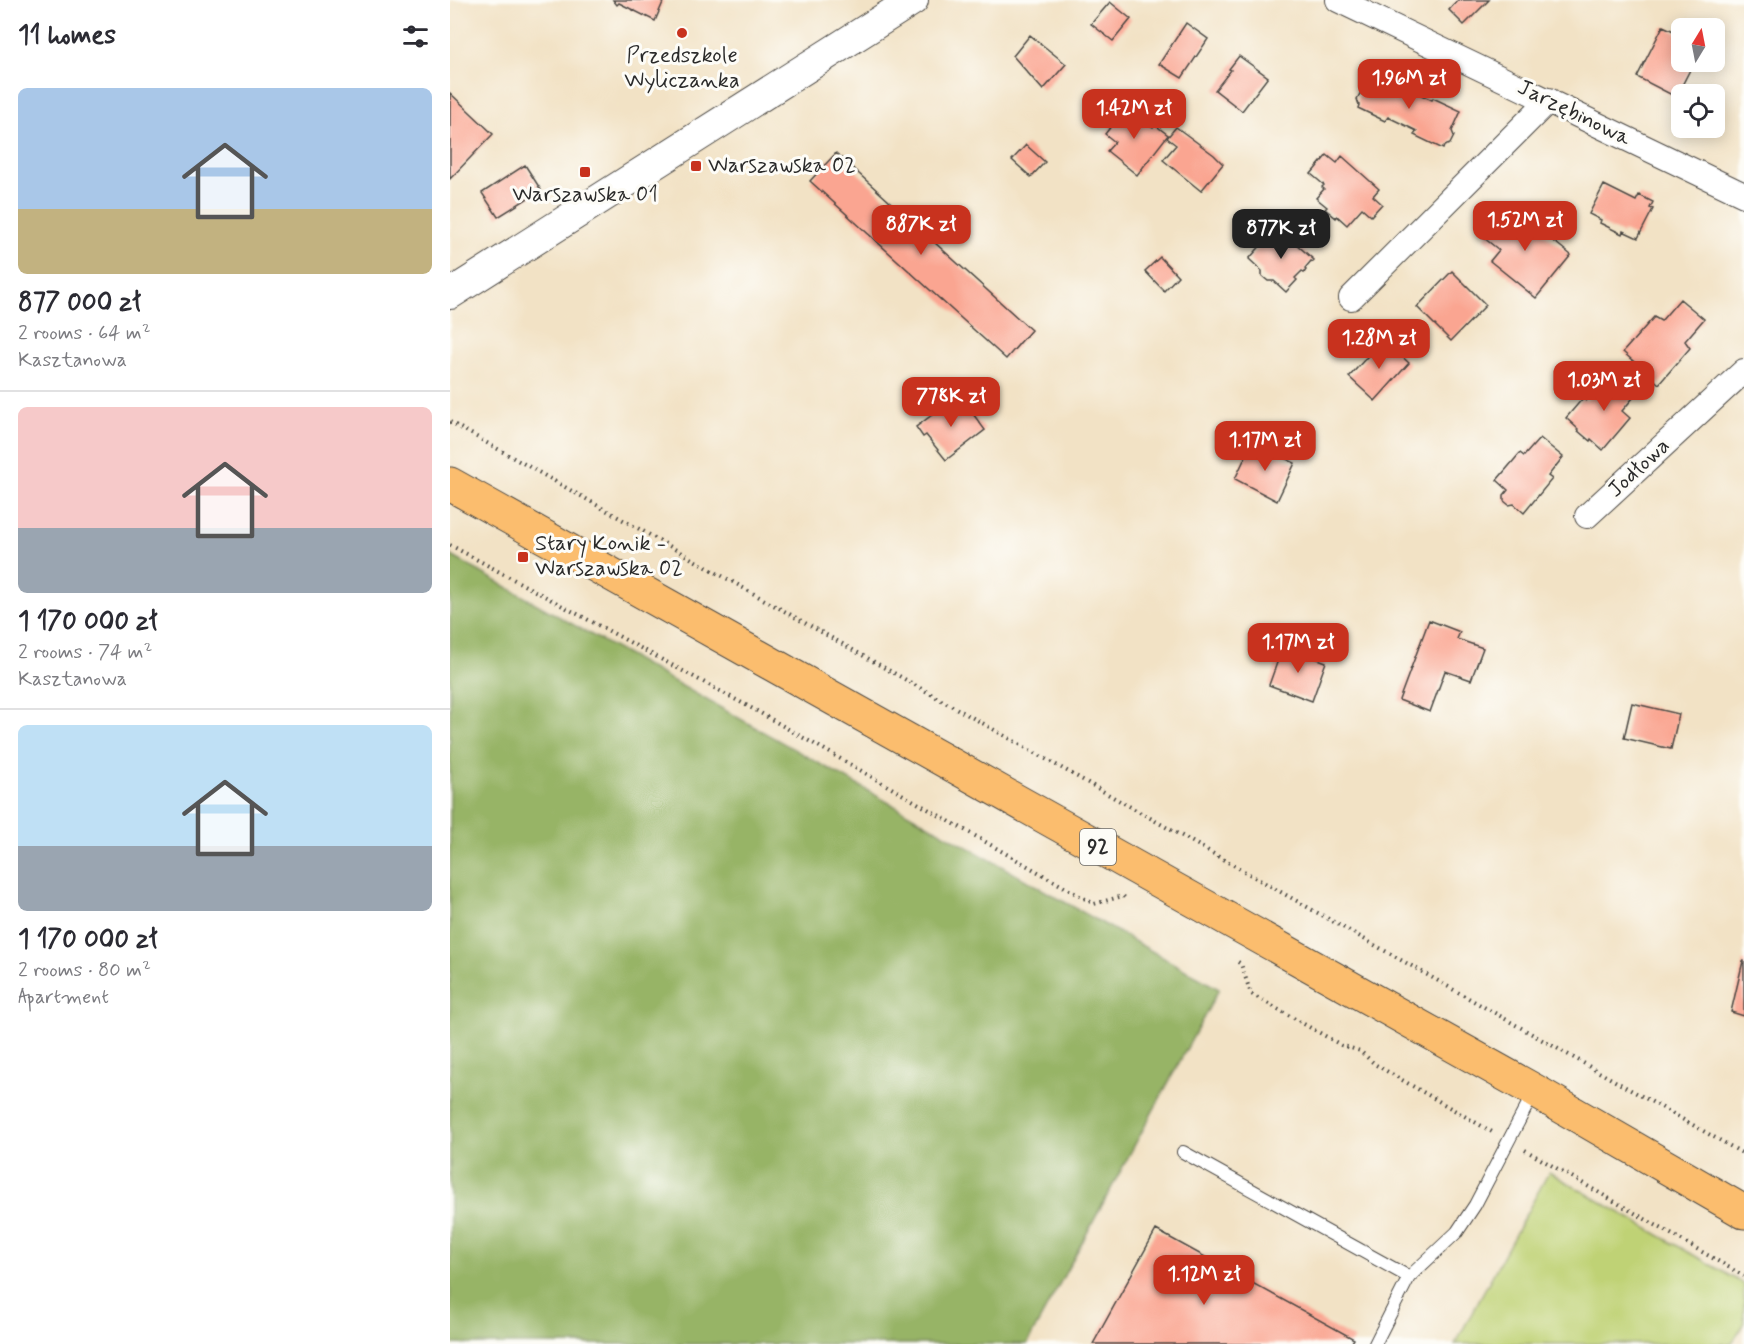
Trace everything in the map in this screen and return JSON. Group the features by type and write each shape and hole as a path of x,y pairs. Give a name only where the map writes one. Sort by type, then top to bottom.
{"main road":[{"name":"92","path":"450,484 1535,1091 1744,1212"}],"street":[{"path":"450,294 913,0"},
{"name":"Jarzębinowa","path":"1338,0 1744,195"},
{"path":"1351,298 1549,100"},
{"name":"Jodłowa","path":"1587,516 1744,372"}],"lane":[{"path":"1375,1344 1409,1277 1457,1232 1475,1205 1535,1091"},
{"path":"1183,1152 1409,1277"}],"path":[{"path":"450,422 1744,1154"},
{"path":"450,545 755,710 1094,904 1123,896 1133,902"},
{"path":"1231,958 1240,963 1251,994 1341,1045 1360,1051 1376,1065 1744,1276"}],"green space":[{"path":"450,555 1219,989 1027,1344 450,1344"},
{"path":"1549,1172 1744,1284 1744,1322 1732,1344 1455,1344"}],"building":[{"path":"613,0 664,0 655,21 619,3 617,5"},
{"path":"1458,0 1489,0 1464,25 1449,10"},
{"path":"1110,2 1131,19 1113,41 1091,24"},
{"path":"1186,23 1208,39 1182,78 1159,64"},
{"path":"1663,26 1671,30 1671,72 1689,72 1683,84 1671,84 1671,94 1637,77"},
{"path":"1030,35 1066,64 1043,90 1013,56"},
{"path":"1239,56 1268,77 1242,111 1215,90"},
{"path":"1376,70 1404,84 1402,86 1461,111 1452,131 1454,136 1450,144 1444,146 1443,149 1414,135 1417,131 1388,117 1385,121 1358,108 1357,99 1367,88"},
{"path":"450,93 493,134 450,179"},
{"path":"1128,105 1152,123 1150,125 1153,127 1155,125 1168,135 1137,175 1107,151 1115,142 1105,134"},
{"path":"1176,127 1223,164 1201,191 1163,160 1176,145 1167,138"},
{"path":"1026,145 1045,162 1031,177 1012,160"},
{"path":"836,153 1031,330 1006,359 810,181"},
{"path":"1327,155 1337,163 1342,156 1379,189 1373,196 1382,204 1371,216 1362,208 1347,225 1325,209 1327,207 1316,198 1324,189 1322,187 1324,185 1311,174"},
{"path":"525,165 541,190 498,217 482,193"},
{"path":"1604,185 1636,201 1639,195 1653,202 1650,208 1653,209 1638,238 1623,231 1622,234 1600,223 1601,220 1589,214"},
{"path":"1510,206 1571,255 1536,298 1490,261 1499,250 1484,238"},
{"path":"1277,227 1314,260 1305,268 1304,273 1302,271 1295,278 1297,280 1286,292 1274,281 1268,281 1262,276 1262,271 1249,259"},
{"path":"1160,257 1178,276 1164,291 1145,271"},
{"path":"1452,271 1486,305 1451,341 1417,307"},
{"path":"1680,299 1704,319 1685,341 1690,348 1659,384 1623,352 1654,317 1661,321"},
{"path":"1383,339 1409,363 1375,401 1349,377"},
{"path":"1617,374 1638,392 1622,411 1630,418 1603,450 1577,430 1566,418 1583,398 1586,401 1596,389 1601,393"},
{"path":"959,395 985,430 946,460 926,435 923,437 916,427"},
{"path":"1540,438 1563,457 1548,476 1552,479 1524,513 1514,504 1509,505 1504,501 1504,495 1508,490 1497,480 1520,453 1524,456"},
{"path":"1252,443 1295,463 1277,501 1235,479"},
{"path":"1429,620 1460,632 1457,639 1483,648 1471,680 1445,671 1430,712 1399,700"},
{"path":"1283,646 1326,662 1312,701 1269,685"},
{"path":"1632,703 1679,714 1671,749 1624,738"},
{"path":"1744,961 1744,1016 1731,1012"},
{"path":"1156,1230 1354,1339 1351,1344 1093,1344"}],"place":[{"name":"Przedszkole Wyliczanka","path":"682,33"},
{"name":"Warszawska 02","path":"696,166"},
{"name":"Warszawska 01","path":"585,172"},
{"name":"Stary Konik - Warszawska 02","path":"523,557"}]}
